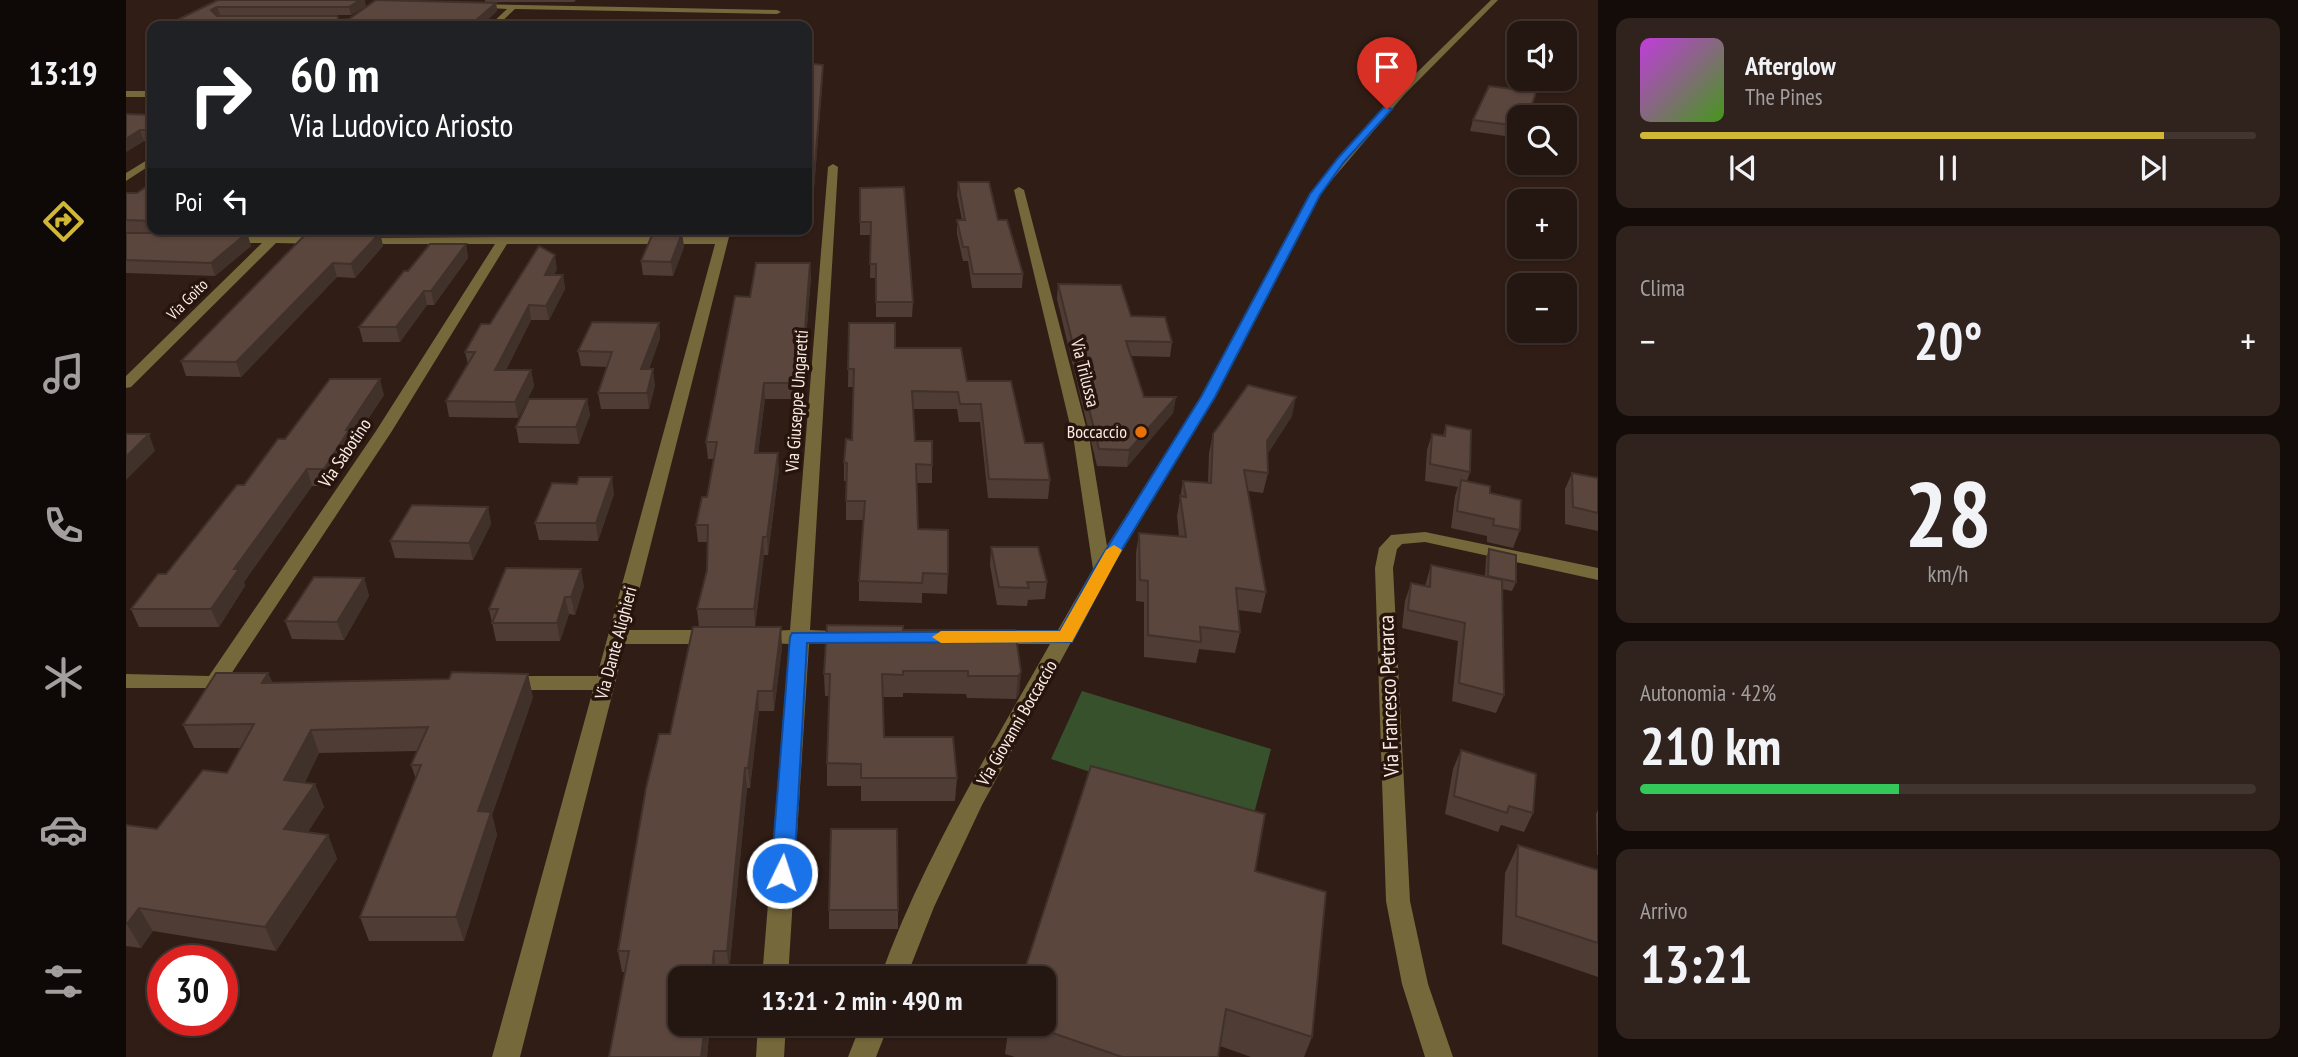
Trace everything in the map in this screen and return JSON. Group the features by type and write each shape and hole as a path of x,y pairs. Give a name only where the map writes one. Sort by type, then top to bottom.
{"street":[{"path":"468,6 777,16 779,0"},
{"name":"Via Giovanni Boccaccio","path":"898,966 921,907 954,837 1102,569 1198,415 1321,186 1401,93 1495,0"},
{"path":"498,21 513,7"},
{"path":"126,94 147,94"},
{"path":"126,178 147,163"},
{"name":"Via Giuseppe Ungaretti","path":"776,966 833,167"},
{"name":"Via Trilussa","path":"1019,190 1082,442 1102,569"},
{"name":"Via Goito","path":"126,384 276,235"},
{"name":"Via Sabotino","path":"215,683 384,430 506,235"},
{"path":"205,239 723,235"},
{"name":"Via Dante Alighieri","path":"506,1057 723,235"},
{"name":"Via Francesco Petrarca","path":"1439,1057 1415,984 1398,901 1384,568 1386,553 1397,539 1425,537 1598,575"},
{"path":"618,637 865,637"},
{"path":"972,637 1066,637"},
{"path":"126,681 243,683"},
{"path":"480,683 606,683"},
{"path":"770,1057 771,1036"},
{"path":"862,1057 870,1036"}],"green space":[{"path":"1082,691 1271,749 1251,825 1051,759"}],"building":[{"path":"218,0 360,0 349,7 217,7 211,10 217,16 337,16 339,20 349,19 376,0 496,3 475,21 175,21"},
{"path":"812,64 823,65 812,202"},
{"path":"1489,86 1507,88 1507,91 1536,92 1532,105 1507,105 1507,124 1473,120"},
{"path":"126,114 147,115 147,130 140,130 126,139"},
{"path":"958,182 989,182 998,220 1007,220 1023,274 973,274 968,247 963,247 957,220 965,220"},
{"path":"147,186 147,221 126,220 126,193 137,193"},
{"path":"904,187 913,302 876,302 876,264 870,264 871,222 860,222 860,188"},
{"path":"126,233 245,235 211,263 126,260"},
{"path":"305,235 378,235 351,264 333,263 236,362 181,361"},
{"path":"652,235 681,235 671,262 641,261"},
{"path":"430,244 466,244 431,291 424,291 396,327 359,327 404,271 408,271"},
{"path":"539,246 555,255 545,275 563,275 546,306 529,305 495,370 531,370 515,402 446,401 475,352 465,352 481,324 490,324"},
{"path":"756,263 810,263 801,383 764,383 755,453 778,453 754,609 697,609 707,570 708,525 696,525 702,497 707,497 717,442 706,442 735,296 750,297"},
{"path":"1058,284 1121,285 1131,316 1165,317 1172,342 1126,341 1144,397 1176,397 1129,450 1099,449"},
{"path":"592,322 659,323 641,369 653,369 647,393 598,393 612,352 578,351"},
{"path":"849,323 895,323 895,348 961,348 967,381 1011,381 1025,443 1043,443 1050,480 989,479 981,404 960,404 958,392 912,391 915,441 932,441 932,465 916,464 918,529 948,530 948,574 923,573 922,583 859,581 865,501 846,501 847,463 844,462 846,439 852,440 854,369 848,369"},
{"path":"330,379 380,379 324,469 307,469 234,569 239,569 211,609 131,609 158,574 166,574 237,485 244,485 278,439 285,439"},
{"path":"1248,385 1296,397 1267,441 1268,473 1244,470 1266,592 1236,588 1240,632 1200,627 1201,642 1148,635 1148,581 1140,580 1139,533 1186,537 1180,496 1186,497 1183,481 1211,483 1213,434"},
{"path":"529,399 587,399 576,427 516,427"},
{"path":"1446,425 1471,430 1470,472 1430,464 1432,434 1445,436"},
{"path":"126,434 149,434 126,457"},
{"path":"1572,473 1598,478 1598,513 1573,507"},
{"path":"579,477 612,477 596,523 535,523 552,483 577,484"},
{"path":"1461,480 1490,486 1490,493 1521,500 1520,530 1493,525 1494,519 1457,511"},
{"path":"412,505 488,507 469,543 390,541"},
{"path":"991,547 1038,547 1047,582 1027,582 1029,588 999,587"},
{"path":"1489,549 1516,555 1516,582 1488,576"},
{"path":"1431,565 1502,580 1504,695 1459,683 1465,623 1408,610 1411,583 1430,587"},
{"path":"506,568 581,569 571,597 565,597 557,623 492,623 498,609 489,609"},
{"path":"314,577 364,578 337,622 285,621"},
{"path":"827,625 903,626 903,630 1015,630 1021,672 1018,676 968,676 968,671 903,671 903,675 882,674 884,737 953,737 957,778 861,778 861,764 827,763 830,674 824,674"},
{"path":"693,627 781,627 773,691 758,691 748,768 745,768 727,951 714,951 712,966 668,966 668,1036 704,1036 701,1057 609,1057 629,951 618,951 646,788 659,734 670,734"},
{"path":"452,672 528,674 478,811 491,812 456,917 360,917 421,765 411,765 428,727 311,730 284,780 315,784 284,829 328,835 265,927 139,908 126,924 126,825 157,829 203,770 227,773 254,724 183,725 216,673 268,673 262,683 449,679"},
{"path":"1461,750 1536,774 1533,813 1509,806 1507,813 1454,796"},
{"path":"1091,766 1265,814 1255,871 1326,892 1312,1037 1226,1009 1218,1057 1122,1057 1056,1034 1056,966 1026,966"},
{"path":"831,829 897,829 898,910 829,910"},
{"path":"1518,845 1598,870 1598,943 1516,916"}],"slow traffic":[{"path":"941,637 1066,637 1114,550"}],"place":[{"name":"Boccaccio","path":"1141,432"}],"route":[{"path":"782,873 799,637 1066,637 1102,569 1174,455 1228,362 1315,194 1341,160 1387,109"}]}
